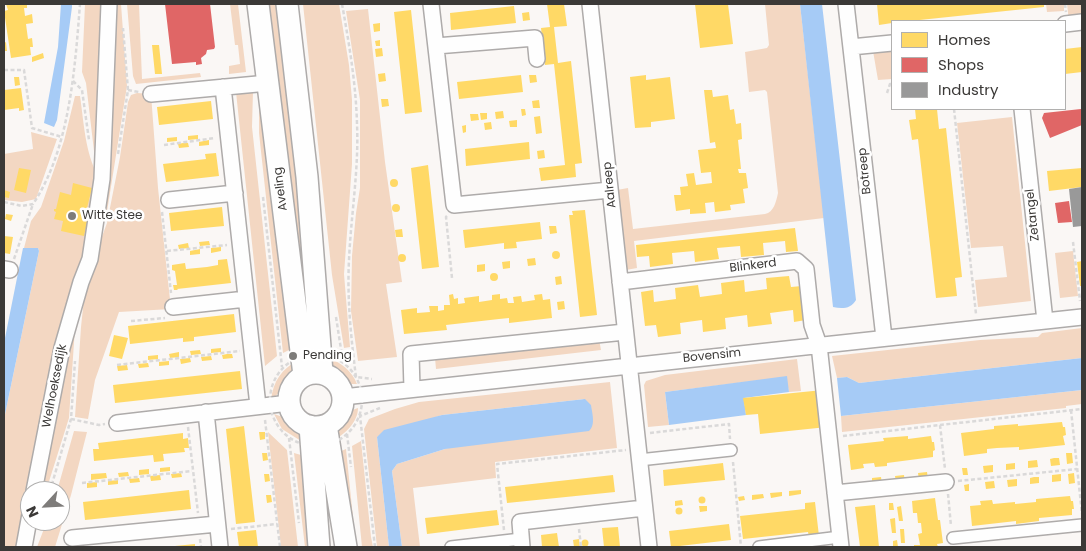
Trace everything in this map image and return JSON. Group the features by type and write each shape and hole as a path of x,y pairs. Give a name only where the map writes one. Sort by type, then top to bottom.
{"main road":[{"name":"Aveling","path":"258,4 268,83 313,374"},
{"name":"Aveling","path":"287,4 306,177 313,374"},
{"path":"313,374 334,379 343,396 341,410 332,421 318,426 304,424 294,416 288,398 292,387 313,374"},
{"path":"318,426 319,547"},
{"path":"318,426 346,547"}],"street":[{"name":"Welhoeksedijk","path":"36,481 62,348 81,282 90,259 102,179 109,4"},
{"path":"431,4 454,205 610,190"},
{"name":"Aalreep","path":"590,4 649,547"},
{"name":"Botreep","path":"846,4 884,338"},
{"path":"1066,24 1082,22"},
{"path":"436,46 534,38 537,59"},
{"path":"851,47 891,43"},
{"path":"151,94 268,83"},
{"path":"223,87 252,350 261,406"},
{"name":"Zetangel","path":"1022,110 1045,321"},
{"path":"169,200 235,193"},
{"name":"Blinkerd","path":"620,282 797,261 806,269 812,325 819,345 841,542"},
{"path":"173,306 246,298"},
{"name":"Bovensim","path":"343,396 1082,317"},
{"path":"412,389 411,354 625,332"},
{"path":"117,423 289,403"},
{"path":"206,412 220,547"},
{"path":"638,455 732,450"},
{"path":"835,493 946,482"},
{"path":"451,547 505,541 522,543 520,522 644,508"},
{"path":"72,538 199,526 218,527"},
{"path":"952,538 1082,526"},
{"path":"24,547 27,531"},
{"path":"759,547 841,542"}],"path":[{"path":"7,270 33,204 49,173 62,137 73,81 80,4"},
{"path":"342,4 350,51 357,124 354,199 348,259 348,303 356,377"},
{"path":"4,70 24,70 32,128 62,137"},
{"path":"73,81 82,90 86,130 90,147"},
{"path":"887,93 891,84"},
{"path":"954,110 978,328"},
{"path":"164,145 229,137"},
{"path":"131,321 174,317 161,201 169,200"},
{"path":"4,202 22,206 33,204"},
{"path":"452,278 446,218 454,205"},
{"path":"1073,242 1080,301"},
{"path":"166,251 240,243"},
{"path":"117,365 252,350"},
{"name":"Welhoeksedijk","path":"53,481 71,419 75,360"},
{"path":"261,406 280,547"},
{"path":"829,438 1082,409"},
{"path":"1071,410 1082,518"},
{"path":"187,415 201,547"},
{"path":"360,416 375,547"},
{"path":"71,419 99,425"},
{"path":"289,438 300,529"},
{"path":"505,541 497,464 638,455"},
{"path":"946,482 1077,469"},
{"path":"82,483 193,470"},
{"path":"1078,474 1082,473"},
{"path":"1078,480 1082,483"},
{"path":"578,515 581,547"},
{"path":"218,527 277,524"}],"shaded area":[{"path":"85,4 106,4 101,167 94,151 86,83 82,72"},
{"path":"114,4 121,4 127,86 106,218 101,230"},
{"path":"127,4 139,4 142,79 200,73 201,77 136,84 133,76"},
{"path":"230,4 238,4 246,72 229,74 229,66 240,64 238,45 235,45"},
{"path":"263,4 282,4 309,250 305,343"},
{"path":"303,4 339,4 349,65 352,100 352,164 344,274 350,347 344,348 332,275"},
{"path":"765,4 800,4 824,218 634,241 637,268 626,270 617,190 628,188 633,229 765,214 771,211 774,206 778,193 767,92 765,90 749,92 745,52 767,48 769,45"},
{"path":"1046,4 1064,4 1064,11 1047,12"},
{"path":"1067,4 1082,4 1082,19 1069,21"},
{"path":"368,9 385,162 402,282 386,284 397,357 358,361 351,311 352,256 360,188 360,100 346,11"},
{"path":"891,50 891,79 878,80 873,51"},
{"path":"253,91 252,127 277,356 265,366 236,92"},
{"path":"137,93 151,94 158,188 171,309 119,312 95,380 88,419 75,417 86,280 107,223 120,157 128,102 131,95"},
{"path":"259,95 263,103 293,348 283,353 259,133"},
{"path":"75,96 80,96 90,157 98,176 82,269 33,481 20,481 20,531 23,531 20,547 4,547 4,419 39,251 38,248 24,248 31,221 41,207 64,141"},
{"path":"1012,117 1031,301 978,307 975,280 1007,277 1003,246 971,248 957,123"},
{"path":"31,132 57,139 36,199 22,202 4,200 4,154 33,149"},
{"path":"1073,251 1078,296 1060,298 1055,253"},
{"path":"76,312 69,418 49,481 40,481"},
{"path":"1082,328 1082,358 859,383 847,377 837,378 832,356 980,340 1038,337 1042,333"},
{"path":"599,339 601,350 436,369 435,358"},
{"path":"328,358 346,368 357,384 348,384 329,369"},
{"path":"797,359 801,391 789,392 786,377 665,392 669,425 648,427 644,385 646,381 665,375"},
{"path":"298,360 289,382 271,400 279,376 287,367"},
{"path":"610,382 617,448 495,462 496,478 413,488 420,547 402,547 392,471 397,464 445,449 585,399 442,415 377,437 389,547 377,547 364,429 369,419 419,402"},
{"path":"1082,390 1082,404 1066,406 1066,408 842,432 841,416"},
{"path":"358,408 356,418 350,427 333,441 340,420 352,410"},
{"path":"274,414 289,419 300,429 301,441 282,429"},
{"path":"74,431 87,432 70,498 70,481 60,481"},
{"path":"268,432 287,450 298,547 281,547"},
{"path":"361,441 373,547 362,547 352,446"},
{"path":"346,449 356,547 339,452"},
{"path":"294,453 308,457 314,547 305,547"},
{"path":"43,531 60,531 55,547 37,547"}],"water":[{"path":"61,4 72,4 72,7 57,120 54,127 44,123 58,47"},
{"path":"800,4 822,4 856,300 846,308 833,307"},
{"path":"23,248 38,248 39,251 4,419 4,343"},
{"path":"1082,358 1082,390 841,416 837,378 847,377 859,383"},
{"path":"787,376 789,392 744,398 746,415 669,425 665,392"},
{"path":"585,399 591,405 593,415 592,426 589,431 445,449 397,464 392,471 402,547 389,547 377,437 384,430 442,415"}],"building: Homes":[{"path":"6,4 27,4 27,8 24,8 25,16 32,14 33,23 26,24 28,39 32,38 33,47 30,47 31,55 11,58 4,11 8,10"},
{"path":"547,4 564,4 567,26 554,27 558,63 571,61 582,163 575,164 576,177 541,181 539,168 565,165 554,64 545,65 541,28 550,27"},
{"path":"695,4 728,4 733,44 700,48"},
{"path":"877,4 1044,4 1044,7 920,20 891,20 891,23 879,25"},
{"path":"514,6 516,23 451,30 450,13"},
{"path":"411,10 422,112 405,114 394,12"},
{"path":"529,12 530,20 523,21 522,13"},
{"path":"380,23 380,31 374,32 373,24"},
{"path":"380,40 380,46 376,46 375,41"},
{"path":"6,42 7,51 4,51 4,43"},
{"path":"152,45 159,45 162,74 155,74"},
{"path":"1082,47 1082,72 1066,74 1066,49"},
{"path":"382,48 383,56 376,57 375,49"},
{"path":"43,53 44,58 32,62 32,57"},
{"path":"385,73 386,81 379,82 378,74"},
{"path":"521,75 523,92 459,99 457,82"},
{"path":"529,75 536,75 537,82 530,83"},
{"path":"646,75 646,80 670,77 675,119 651,122 651,127 635,128 630,77"},
{"path":"14,77 19,77 20,85 15,86"},
{"path":"21,88 24,110 19,111 19,108 4,110 4,90"},
{"path":"704,90 712,90 713,97 728,95 730,110 734,109 736,124 741,123 742,139 738,140 741,169 738,169 739,173 746,173 748,188 743,189 745,203 730,205 731,210 715,212 714,202 705,203 706,213 690,214 690,209 676,211 674,195 681,195 680,187 688,186 686,174 694,173 696,185 712,183 711,172 701,173 698,150 716,148 715,142 710,143"},
{"path":"381,99 388,99 389,106 382,107"},
{"path":"539,100 540,108 533,108 532,101"},
{"path":"211,101 213,119 159,125 157,107"},
{"path":"521,109 525,109 526,115 522,116"},
{"path":"915,110 937,110 939,129 946,128 962,277 955,278 957,296 936,298 918,139 912,140 909,120 916,119"},
{"path":"503,111 504,118 496,119 495,112"},
{"path":"480,113 487,113 487,119 481,120"},
{"path":"470,114 478,114 479,120 471,121"},
{"path":"540,116 542,133 536,134 534,117"},
{"path":"517,120 517,127 510,127 509,121"},
{"path":"491,122 492,129 485,130 484,123"},
{"path":"466,125 466,132 463,133 462,126"},
{"path":"198,135 198,139 188,140 188,136"},
{"path":"177,137 177,141 167,142 167,138"},
{"path":"209,140 209,145 199,146 199,142"},
{"path":"529,142 530,159 466,166 465,149"},
{"path":"188,143 189,147 179,148 178,144"},
{"path":"544,150 545,158 538,159 537,151"},
{"path":"216,153 219,176 166,182 163,164 206,159 205,154"},
{"path":"428,165 439,267 422,269 411,168"},
{"path":"19,168 31,170 26,193 14,190"},
{"path":"1082,168 1082,187 1049,191 1047,171"},
{"path":"394,179 398,183 394,187 390,183"},
{"name":"Witte Stee","path":"73,183 92,188 87,208 90,209 84,236 61,231 63,221 54,219 56,212 54,209 56,209 60,192 71,195"},
{"path":"4,190 10,192 9,198 4,197"},
{"path":"396,204 400,208 396,212 392,208"},
{"path":"222,207 224,226 171,231 169,213"},
{"path":"585,210 597,315 580,317 569,215 573,215 572,211"},
{"path":"6,214 13,215 11,221 5,219"},
{"path":"540,222 542,239 516,242 517,248 504,249 504,243 465,248 463,230"},
{"path":"549,226 556,226 557,233 550,234"},
{"path":"795,228 798,251 786,252 785,241 763,243 764,255 741,257 740,246 717,248 719,259 695,262 694,251 672,253 673,264 650,267 649,256 637,257 636,245"},
{"path":"402,229 403,237 396,237 395,230"},
{"path":"4,236 13,237 10,254 4,253"},
{"path":"209,241 210,245 200,246 199,242"},
{"path":"188,243 189,248 179,249 178,245"},
{"path":"221,247 221,251 211,253 211,248"},
{"path":"200,249 200,254 190,255 190,251"},
{"path":"556,251 560,255 556,259 552,255"},
{"path":"402,254 406,258 402,262 398,258"},
{"path":"535,258 536,265 528,266 527,259"},
{"path":"227,259 231,283 174,290 173,285 177,285 172,265 185,263 186,269 207,267 218,265 218,260"},
{"path":"510,261 510,268 503,269 502,262"},
{"path":"1082,261 1082,286 1080,286 1077,262"},
{"path":"485,264 485,271 477,272 477,265"},
{"path":"494,273 498,277 494,281 490,277"},
{"path":"561,276 562,284 556,285 555,277"},
{"path":"789,276 791,287 802,286 806,320 794,322 793,310 770,313 772,324 748,327 747,315 725,318 726,329 703,332 702,320 680,323 681,334 658,337 656,325 645,326 641,292 653,290 654,302 676,299 675,288 698,285 700,297 722,294 721,283 744,280 745,292 767,289 766,278"},
{"path":"453,294 454,299 458,298 458,304 465,303 464,298 479,296 479,302 492,300 492,295 500,294 500,299 507,298 508,303 514,303 513,297 521,296 522,302 535,300 534,295 542,294 543,300 550,299 552,318 509,323 509,318 499,319 446,325 447,330 404,334 401,310 417,308 417,313 430,312 429,306 438,306 438,311 444,310 444,305 450,305 449,295"},
{"path":"564,301 565,309 558,310 557,302"},
{"path":"234,314 236,332 194,337 194,341 183,342 183,338 130,344 128,326"},
{"path":"114,335 128,338 122,359 109,356"},
{"path":"221,348 221,352 211,353 211,349"},
{"path":"200,350 201,354 191,355 190,351"},
{"path":"179,352 179,357 170,358 169,354"},
{"path":"232,354 233,358 223,359 222,355"},
{"path":"158,355 158,359 148,360 148,356"},
{"path":"211,356 212,360 202,361 201,357"},
{"path":"190,358 191,362 181,364 180,359"},
{"path":"169,361 169,365 159,366 159,362"},
{"path":"148,363 149,367 139,368 138,364"},
{"path":"127,365 128,370 118,371 117,366"},
{"path":"240,371 242,389 115,403 113,385"},
{"path":"823,390 827,427 760,434 758,414 746,415 743,398"},
{"path":"1062,422 1063,427 1065,427 1066,435 1063,436 1065,445 1019,450 1019,447 987,449 987,453 964,456 961,433 994,429 994,426"},
{"path":"244,426 255,522 236,524 226,429"},
{"path":"259,432 265,432 265,439 260,440"},
{"path":"183,433 183,439 188,438 189,448 184,448 185,452 163,454 164,461 154,462 153,455 94,461 93,449 99,449 98,443"},
{"path":"908,436 908,439 931,436 935,450 933,451 933,457 887,463 887,466 875,467 874,463 863,464 864,468 851,470 848,445 884,441 883,438"},
{"path":"262,453 267,453 268,460 263,461"},
{"path":"1066,453 1072,453 1073,463 1067,464"},
{"path":"1059,458 1060,465 1051,466 1050,459"},
{"path":"1037,460 1038,467 1028,468 1028,461"},
{"path":"723,463 725,480 664,486 663,470"},
{"path":"1015,463 1015,469 1006,470 1006,464"},
{"path":"993,465 993,472 984,473 983,466"},
{"path":"170,467 170,471 160,472 160,468"},
{"path":"962,468 967,468 968,475 963,475"},
{"path":"149,469 149,474 139,475 139,470"},
{"path":"128,472 129,476 119,477 118,473"},
{"path":"927,472 928,479 919,480 918,473"},
{"path":"106,473 107,478 91,480 91,474"},
{"path":"181,473 182,477 172,478 171,474"},
{"path":"1074,473 1075,483 1069,484 1068,474"},
{"path":"264,474 269,474 270,481 265,482"},
{"path":"1061,474 1061,481 1052,482 1052,475"},
{"path":"160,475 161,480 151,481 150,476"},
{"path":"613,475 615,492 507,503 505,487"},
{"path":"904,475 905,482 896,483 895,476"},
{"path":"881,477 882,484 872,485 872,478"},
{"path":"1039,477 1039,483 1030,484 1030,478"},
{"path":"139,478 140,482 130,483 129,479"},
{"path":"1017,479 1017,486 1008,487 1007,480"},
{"path":"118,480 118,484 108,485 108,481"},
{"path":"994,481 995,488 986,489 985,482"},
{"path":"97,482 97,487 87,488 87,483"},
{"path":"969,484 969,491 965,491 964,485"},
{"path":"189,490 191,509 85,520 83,502"},
{"path":"801,490 801,494 789,496 789,491"},
{"path":"782,492 782,496 771,498 770,493"},
{"path":"763,494 764,498 752,500 752,495"},
{"path":"266,495 271,495 272,502 267,503"},
{"path":"702,496 706,500 702,504 698,500"},
{"path":"744,496 745,500 739,501 738,497"},
{"path":"1070,496 1074,509 1072,509 1072,515 1039,518 1039,521 1016,524 1016,521 972,526 970,506 981,505 980,501 992,500 993,504 1015,502 1015,504 1036,502 1036,499"},
{"path":"935,498 943,543 937,544 938,547 914,547 914,545 920,545 918,534 922,533 917,513 913,513 912,501"},
{"path":"682,500 683,505 675,506 675,501"},
{"path":"815,502 819,536 809,537 808,532 743,539 740,516 805,509 805,503"},
{"path":"889,503 893,503 894,510 889,510"},
{"path":"875,505 879,547 860,547 855,507"},
{"path":"699,506 707,506 707,511 700,512"},
{"path":"901,506 903,521 899,521 897,507"},
{"path":"679,507 683,511 679,515 675,511"},
{"path":"497,510 499,525 427,534 425,518"},
{"path":"895,518 896,533 892,533 890,519"},
{"path":"729,524 731,540 671,547 669,531"},
{"path":"618,527 620,547 604,547 602,528"},
{"path":"900,529 904,529 905,543 901,543"},
{"path":"256,530 258,547 239,547 237,532"},
{"path":"557,533 559,547 542,547 541,535"},
{"path":"579,539 580,547 574,547 573,540"},
{"path":"585,539 589,543 585,547 581,543"},
{"path":"897,540 898,547 893,547 893,541"},
{"path":"195,544 195,547 175,547 175,546"}],"building: Shops":[{"path":"165,4 210,4 215,47 214,49 207,50 206,54 201,58 202,64 196,65 196,62 172,64"},
{"path":"1081,109 1082,125 1050,138 1042,118 1044,113"},
{"path":"1069,201 1072,222 1058,223 1055,203"}],"building: Industry":[{"path":"1082,187 1082,226 1073,227 1069,189"}],"place":[{"name":"Witte Stee","path":"72,216"},
{"name":"Pending","path":"293,356"}]}
